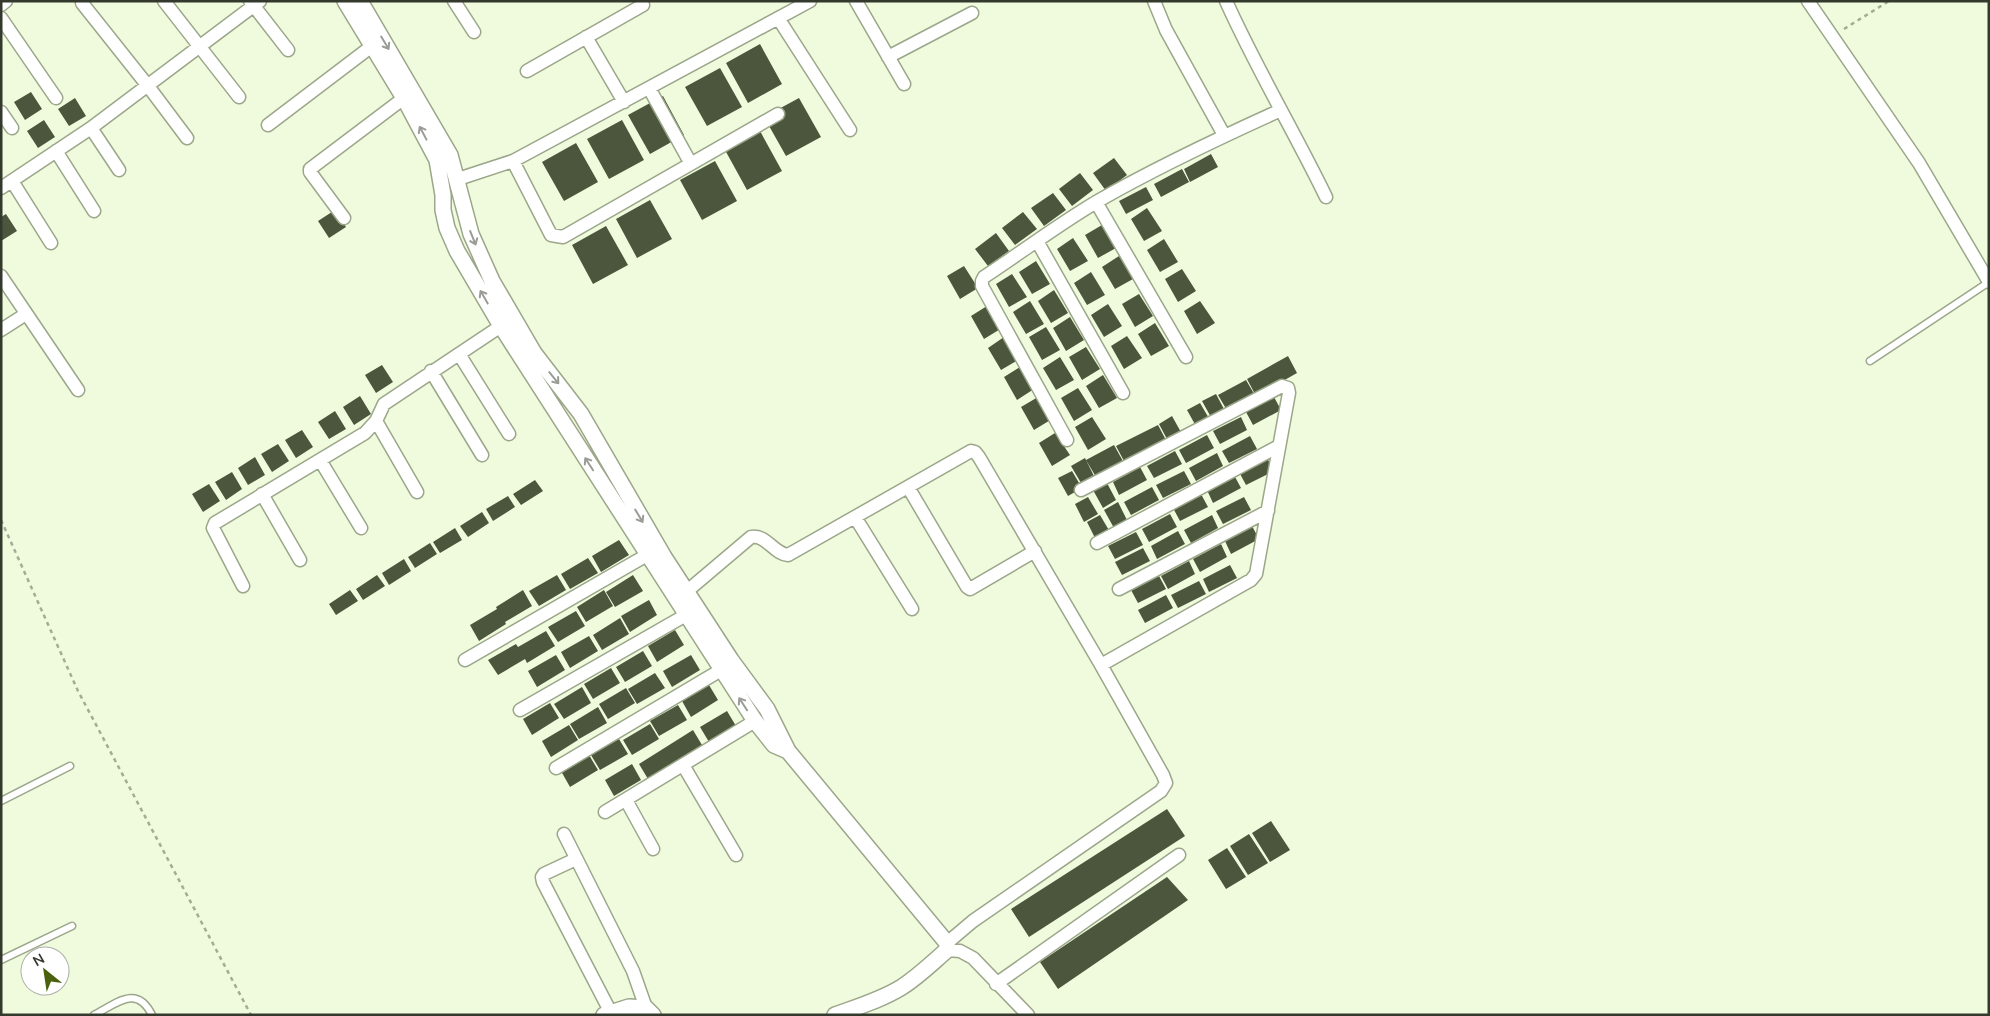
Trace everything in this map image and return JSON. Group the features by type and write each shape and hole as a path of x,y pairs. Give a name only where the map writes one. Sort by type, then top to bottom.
{"street":[{"path":"1,5 6,1"},
{"path":"164,1 238,97"},
{"path":"346,1 404,98 437,160 445,163 458,179 463,207 471,234 492,281 505,304 534,353 581,414 637,512 686,592 731,660 767,709 788,751 947,947 973,958 996,984 1028,1015"},
{"path":"360,1 435,126 445,163 443,210 451,237 501,326 754,722 774,745 788,751"},
{"path":"454,1 474,32"},
{"path":"458,179 513,162 810,1"},
{"path":"856,1 904,84"},
{"path":"1154,1 1166,30 1224,135"},
{"path":"1226,1 1242,37 1282,110 1326,198"},
{"path":"1808,1 1919,162 1989,282"},
{"path":"82,3 187,138"},
{"path":"52,243 6,185 91,128 255,3 288,50"},
{"path":"527,71 643,5"},
{"path":"888,57 972,13"},
{"path":"1,18 56,98"},
{"path":"778,18 850,130"},
{"path":"586,37 624,102"},
{"path":"268,125 372,46"},
{"path":"650,88 692,164"},
{"path":"344,218 310,169 404,98"},
{"path":"1067,440 982,286 984,277 1096,202 1224,135 1282,110"},
{"path":"1,112 12,128"},
{"path":"513,162 551,235 563,237 778,114"},
{"path":"91,128 120,170"},
{"path":"56,152 94,211"},
{"path":"1096,202 1186,357"},
{"path":"451,237 463,207"},
{"path":"1037,241 1123,393"},
{"path":"1,276 78,390"},
{"path":"1,330 26,314"},
{"path":"243,586 213,526 262,494 365,433 376,421 384,404 501,326"},
{"path":"459,354 509,434"},
{"path":"431,371 482,455"},
{"path":"1081,490 1282,386 1288,388 1289,393 1258,569 1251,580 1101,665"},
{"path":"376,421 417,492"},
{"path":"1097,543 1279,446"},
{"path":"686,592 751,538 760,538 783,554 788,555 971,451 974,452 979,457 1035,551 1166,783 1162,791 973,921 920,974 901,988 834,1015"},
{"path":"320,460 361,528"},
{"path":"908,487 967,587 970,589 1035,551"},
{"path":"262,494 300,560"},
{"path":"1119,589 1268,511"},
{"path":"855,517 912,609"},
{"path":"466,660 648,555"},
{"path":"520,710 686,615"},
{"path":"556,768 721,670"},
{"path":"605,812 754,722"},
{"path":"683,765 736,856"},
{"path":"626,800 653,848"},
{"path":"564,834 633,971 650,1011"},
{"path":"996,984 1178,855"},
{"path":"576,859 544,874 542,877 543,882 607,1013 629,1007 650,1011"}],"lane":[{"path":"1870,361 1989,282"},
{"path":"1,801 70,766"},
{"path":"1,960 72,926"},
{"path":"94,1015 130,997 139,998 147,1004 152,1015"}],"path":[{"path":"1832,36 1889,1"},
{"path":"1,520 78,691 250,1015"}],"building":[{"path":"760,44 782,84 748,103 726,63"},
{"path":"720,68 742,107 707,126 685,87"},
{"path":"31,92 42,109 25,120 14,102"},
{"path":"663,96 684,135 650,154 628,115"},
{"path":"75,98 86,116 69,126 58,109"},
{"path":"799,98 821,137 786,156 764,117"},
{"path":"44,120 55,137 38,148 27,131"},
{"path":"622,120 644,160 609,179 587,139"},
{"path":"760,131 782,171 747,190 725,150"},
{"path":"576,143 598,182 564,201 542,162"},
{"path":"1211,154 1218,167 1190,182 1184,169"},
{"path":"1114,158 1127,175 1106,191 1093,173"},
{"path":"715,161 737,201 702,220 680,180"},
{"path":"1182,169 1189,182 1161,197 1154,184"},
{"path":"1080,173 1093,190 1072,206 1059,189"},
{"path":"1146,187 1153,200 1126,214 1119,201"},
{"path":"1053,193 1066,210 1044,226 1031,208"},
{"path":"650,200 672,239 637,258 616,219"},
{"path":"1147,208 1162,231 1144,241 1131,219"},
{"path":"335,210 346,227 329,238 318,221"},
{"path":"1023,212 1037,229 1015,245 1002,228"},
{"path":"6,214 17,231 1,241 1,217"},
{"path":"1102,225 1116,248 1098,258 1085,235"},
{"path":"606,226 628,265 593,284 572,245"},
{"path":"996,233 1009,251 988,266 975,249"},
{"path":"1073,238 1088,261 1070,271 1057,249"},
{"path":"1164,239 1178,262 1160,272 1147,250"},
{"path":"1119,256 1133,279 1115,289 1102,267"},
{"path":"1036,261 1050,284 1032,294 1019,272"},
{"path":"964,266 978,288 960,299 947,276"},
{"path":"1182,269 1196,291 1178,302 1165,279"},
{"path":"1091,272 1105,295 1087,305 1074,283"},
{"path":"1012,274 1027,297 1009,307 996,284"},
{"path":"1054,290 1068,313 1051,323 1038,301"},
{"path":"1139,294 1153,316 1135,327 1122,304"},
{"path":"1030,301 1044,324 1026,334 1013,312"},
{"path":"1200,301 1215,323 1197,334 1184,311"},
{"path":"1108,304 1122,326 1104,337 1091,315"},
{"path":"987,306 1002,328 984,339 971,316"},
{"path":"1070,317 1084,340 1066,351 1053,328"},
{"path":"1155,323 1169,346 1151,356 1138,334"},
{"path":"1046,327 1060,350 1042,360 1029,337"},
{"path":"1127,336 1142,358 1124,369 1111,346"},
{"path":"1004,337 1018,360 1001,370 988,348"},
{"path":"1086,347 1100,369 1082,380 1069,357"},
{"path":"1288,356 1297,373 1256,396 1247,379"},
{"path":"1060,357 1074,380 1056,390 1043,368"},
{"path":"382,365 393,382 376,393 365,375"},
{"path":"1020,367 1034,389 1017,400 1004,377"},
{"path":"1103,375 1117,398 1099,408 1086,386"},
{"path":"1246,380 1256,397 1228,412 1218,395"},
{"path":"1078,388 1092,410 1074,421 1061,398"},
{"path":"1216,394 1225,411 1212,419 1202,401"},
{"path":"360,396 371,414 354,425 343,407"},
{"path":"1038,397 1052,419 1034,430 1021,407"},
{"path":"1274,397 1281,410 1253,425 1246,412"},
{"path":"1200,403 1210,420 1197,428 1187,410"},
{"path":"335,411 346,429 329,439 318,422"},
{"path":"1172,416 1182,434 1168,441 1159,424"},
{"path":"1092,417 1106,439 1088,450 1075,427"},
{"path":"1241,417 1247,430 1220,444 1213,431"},
{"path":"1158,425 1167,442 1125,463 1116,446"},
{"path":"302,430 313,447 296,458 285,440"},
{"path":"1055,433 1070,455 1052,466 1039,443"},
{"path":"1207,435 1214,448 1186,463 1179,450"},
{"path":"1250,436 1257,449 1229,463 1222,451"},
{"path":"278,444 289,461 272,472 261,454"},
{"path":"1114,445 1124,463 1096,477 1086,460"},
{"path":"1175,451 1182,464 1154,478 1147,466"},
{"path":"1217,453 1223,466 1196,481 1189,468"},
{"path":"255,457 265,475 248,485 238,468"},
{"path":"1085,458 1094,476 1081,483 1071,466"},
{"path":"1267,458 1274,471 1246,485 1239,472"},
{"path":"1140,467 1147,480 1119,495 1113,482"},
{"path":"1072,471 1082,488 1068,496 1058,478"},
{"path":"1184,471 1191,484 1163,498 1156,485"},
{"path":"232,472 242,489 226,500 215,482"},
{"path":"1234,475 1241,488 1213,503 1207,490"},
{"path":"535,480 543,491 521,505 513,494"},
{"path":"1107,483 1116,500 1103,508 1093,490"},
{"path":"209,484 220,501 203,512 192,494"},
{"path":"1152,487 1159,500 1131,515 1124,502"},
{"path":"1201,494 1208,507 1180,521 1173,508"},
{"path":"508,496 515,507 493,521 486,509"},
{"path":"1088,497 1098,514 1084,522 1075,504"},
{"path":"1244,497 1251,510 1223,524 1216,511"},
{"path":"1118,502 1127,520 1114,528 1104,510"},
{"path":"482,512 489,523 468,537 460,526"},
{"path":"1170,514 1177,527 1149,542 1142,529"},
{"path":"1100,515 1110,532 1096,540 1087,522"},
{"path":"1212,515 1218,528 1191,543 1184,530"},
{"path":"1252,526 1259,539 1231,554 1225,541"},
{"path":"455,528 462,540 440,553 433,542"},
{"path":"1178,531 1185,544 1157,559 1151,546"},
{"path":"1136,532 1143,545 1115,559 1108,546"},
{"path":"619,540 629,555 601,572 592,556"},
{"path":"430,543 437,554 415,568 408,557"},
{"path":"1221,544 1227,557 1200,572 1193,559"},
{"path":"1143,548 1150,561 1122,575 1115,562"},
{"path":"588,558 598,573 570,589 561,574"},
{"path":"404,559 411,571 389,585 382,573"},
{"path":"1189,561 1195,574 1168,589 1161,576"},
{"path":"1230,565 1237,578 1209,592 1203,579"},
{"path":"377,575 385,586 363,600 356,589"},
{"path":"557,575 566,590 539,606 529,591"},
{"path":"633,575 643,591 615,607 606,592"},
{"path":"1159,576 1166,589 1138,603 1131,590"},
{"path":"1199,581 1206,594 1178,608 1171,595"},
{"path":"350,590 358,601 336,615 329,604"},
{"path":"523,590 532,606 505,622 506,624 479,641 470,625 497,609 496,607"},
{"path":"604,590 613,606 586,622 577,607"},
{"path":"1166,595 1173,608 1145,623 1138,610"},
{"path":"649,600 657,615 630,632 621,616"},
{"path":"576,611 585,626 558,642 548,627"},
{"path":"620,618 629,634 602,650 593,635"},
{"path":"675,630 684,645 657,662 648,646"},
{"path":"546,631 555,646 527,663 525,659 498,675 488,660 516,644 518,647"},
{"path":"589,636 598,651 570,668 561,652"},
{"path":"643,651 652,666 625,682 616,667"},
{"path":"556,655 565,670 537,687 528,671"},
{"path":"691,655 700,670 672,687 663,671"},
{"path":"611,668 620,683 593,699 584,684"},
{"path":"655,673 665,688 637,704 628,689"},
{"path":"709,685 718,700 691,717 682,701"},
{"path":"582,687 591,703 564,719 554,704"},
{"path":"626,688 635,703 608,719 599,704"},
{"path":"550,703 559,718 532,735 523,719"},
{"path":"678,705 687,720 659,736 650,721"},
{"path":"598,707 607,723 579,739 570,724"},
{"path":"727,711 736,726 709,742 700,727"},
{"path":"650,724 659,739 632,755 623,740"},
{"path":"569,725 578,740 551,757 542,741"},
{"path":"693,730 702,745 648,779 639,764"},
{"path":"619,739 628,754 600,770 591,755"},
{"path":"589,755 598,770 570,787 561,771"},
{"path":"632,764 641,780 614,796 605,780"},
{"path":"1167,809 1185,836 1029,937 1011,909"},
{"path":"1271,821 1290,850 1270,862 1252,833"},
{"path":"1249,834 1268,863 1248,875 1230,846"},
{"path":"1227,848 1246,877 1226,889 1208,860"},
{"path":"1167,877 1188,900 1058,989 1040,962"}]}
